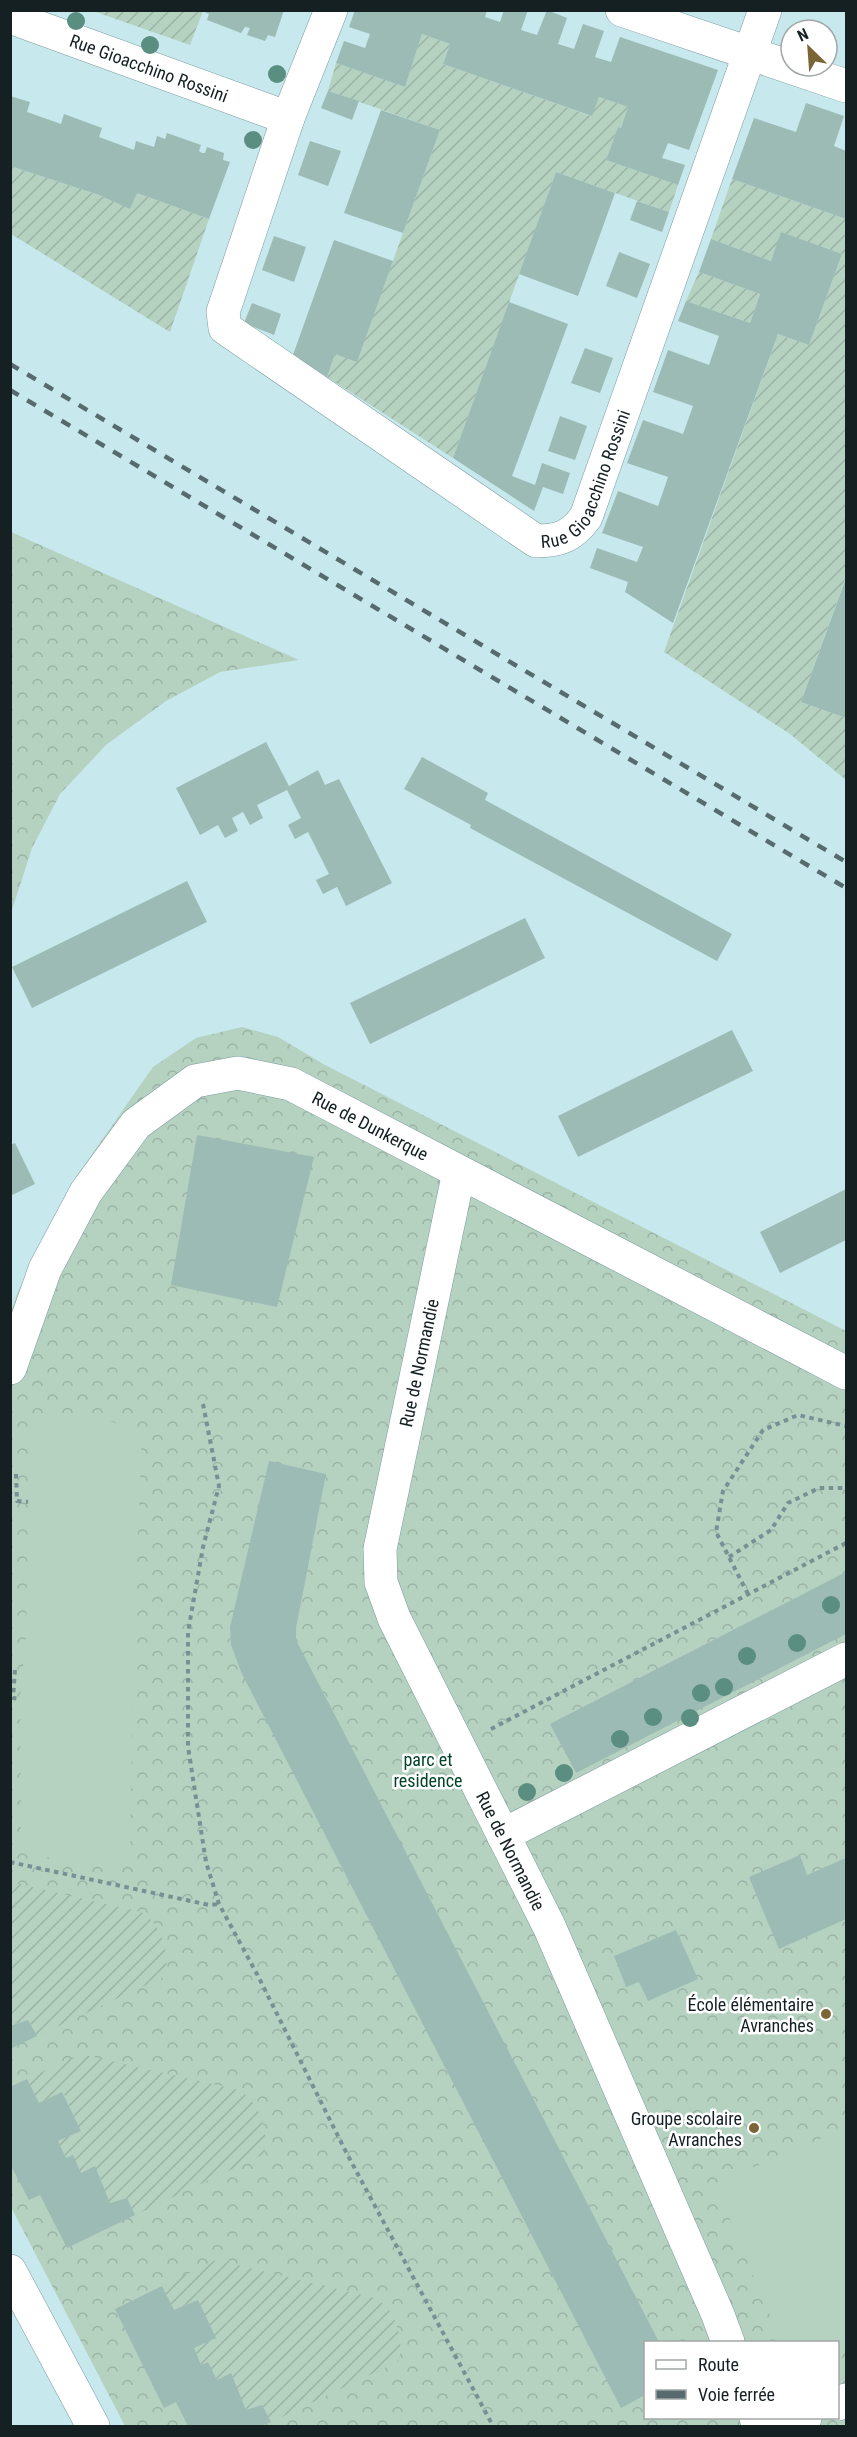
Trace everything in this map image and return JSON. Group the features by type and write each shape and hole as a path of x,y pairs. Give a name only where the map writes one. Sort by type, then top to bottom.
{"street":[{"name":"Rue Gioacchino Rossini","path":"331,10 288,118 223,312 225,328 525,536 536,541 565,538 577,530 586,517 765,10"},
{"path":"622,10 846,86"},
{"name":"Rue Gioacchino Rossini","path":"10,17 288,118"},
{"name":"Rue de Dunkerque","path":"10,1368 45,1269 86,1192 136,1124 195,1081 238,1073 291,1084 846,1372"},
{"name":"Rue de Normandie","path":"459,1172 380,1549 381,1582 394,1618 549,1926 727,2341"},
{"path":"503,1835 846,1659"},
{"path":"10,2271 93,2427"},
{"path":"783,2427 803,2419"}],"path":[{"path":"202,1404 219,1486 203,1546 188,1632 188,1747 206,1862 219,1904 258,1976 346,2152 493,2427"},
{"path":"748,1594 716,1532 723,1491 763,1430 798,1415 846,1426"},
{"path":"16,1474 17,1501 28,1502"},
{"path":"729,1557 771,1530 788,1503 819,1488 846,1488"},
{"path":"459,1746 846,1543"},
{"path":"15,1670 13,1698 20,1699"},
{"path":"10,1862 209,1905 219,1904"}],"green space":[{"path":"93,11 203,11 190,45"},
{"path":"422,34 450,44 443,64 591,116 599,97 628,107 606,160 678,185 669,212 556,172 453,458 327,377 335,354 357,361 440,130 328,91 336,63 405,87"},
{"path":"10,166 99,195 130,208 137,193 209,219 170,332 11,234"},
{"path":"732,179 846,219 846,577 801,702 846,718 846,780 790,734 664,652 778,334 809,345 842,254 782,233 771,261 711,239"},
{"path":"699,272 760,294 750,323 686,301"},
{"path":"11,532 299,660 220,672 166,701 106,745 60,794 32,848 11,913"},
{"name":"parc et residence","path":"242,1027 278,1037 325,1065 846,1331 846,2426 125,2426 11,2207 10,1315 17,1294 78,1174 153,1067 196,1038"},
{"path":"86,1415 142,1430 134,1638 130,1857 78,1868 21,1847 20,1699 26,1636 30,1425"},
{"path":"10,1882 141,1912 154,1924 163,1940 166,1958 165,1976 37,2036 28,2020 12,2025"},
{"path":"80,2054 239,2090 252,2102 261,2118 265,2136 264,2154 135,2215 127,2198 110,2203 95,2167 81,2173 73,2155 66,2158 58,2141 81,2131 63,2092 39,2103 27,2079"},
{"path":"846,2128 846,2342 839,2346 839,2341 781,2341 715,2183"},
{"path":"216,2260 375,2298 388,2309 397,2325 400,2343 399,2361 271,2422 262,2405 246,2410 231,2374 217,2380 208,2362 201,2365 194,2348 216,2338 198,2300 174,2310 162,2286"}],"building":[{"path":"200,10 284,10 275,37 268,35 265,41 247,35 250,28 245,27 241,33 207,20 209,14"},
{"path":"355,10 487,10 485,17 500,22 504,10 528,10 521,30 537,35 547,10 567,18 558,44 574,49 583,24 604,31 595,57 611,62 620,37 718,70 689,150 668,143 662,158 685,165 678,185 606,160 628,107 599,97 592,116 443,64 450,44 422,34 405,87 336,63 344,41 365,48 370,34 349,27"},
{"path":"328,91 359,101 352,120 321,108"},
{"path":"10,96 30,102 27,112 61,124 64,114 102,128 99,137 134,150 136,141 154,147 157,136 165,139 167,133 201,145 199,151 202,153 205,153 207,147 224,153 223,160 230,162 209,219 137,193 130,209 99,195 10,166"},
{"path":"806,103 844,116 834,146 846,151 846,219 732,179 754,118 796,132"},
{"path":"381,110 440,130 403,233 344,213"},
{"path":"310,141 341,151 328,186 298,175"},
{"path":"556,172 615,193 578,296 519,274"},
{"path":"637,201 669,212 662,232 630,220"},
{"path":"781,232 842,254 809,345 778,334 673,623 625,592 628,582 590,568 597,548 637,562 643,547 602,533 618,491 658,506 668,477 627,463 643,420 683,434 693,406 653,392 668,350 709,365 719,336 678,321 686,301 750,323 760,294 699,272 711,239 771,261"},
{"path":"274,236 306,247 294,282 262,270"},
{"path":"334,240 393,261 357,362 335,354 327,377 293,355"},
{"path":"619,252 650,264 637,298 606,286"},
{"path":"509,302 568,324 512,476 535,485 542,463 570,473 563,494 543,487 534,511 453,458"},
{"path":"252,303 281,314 274,335 244,323"},
{"path":"585,348 613,358 600,393 571,383"},
{"path":"560,416 587,426 575,460 548,451"},
{"path":"846,578 846,718 801,702"},
{"path":"266,742 289,786 318,770 325,785 339,779 392,883 346,906 337,887 323,894 316,880 329,874 308,832 295,839 288,825 301,818 287,790 257,805 263,818 250,825 243,812 232,818 238,831 225,838 218,825 200,835 176,788"},
{"path":"422,757 488,793 485,800 732,934 717,961 470,828 471,825 404,789"},
{"path":"187,881 207,922 32,1008 12,967"},
{"path":"525,918 545,958 370,1044 350,1003"},
{"path":"732,1030 753,1071 578,1157 558,1116"},
{"path":"197,1135 314,1157 277,1307 171,1285"},
{"path":"15,1143 35,1184 10,1196 10,1145"},
{"path":"846,1189 846,1240 780,1273 760,1232"},
{"path":"269,1461 326,1474 296,1628 296,1640 658,2341 644,2341 644,2396 621,2408 242,1674 231,1645 230,1627"},
{"path":"846,1572 846,1634 576,1773 550,1724"},
{"path":"800,1855 807,1875 846,1858 846,1919 779,1949 749,1877"},
{"path":"676,1930 698,1979 648,2001 639,1982 626,1987 614,1956"},
{"path":"28,2020 37,2036 10,2049 10,2026"},
{"path":"27,2079 39,2103 62,2092 81,2131 58,2141 66,2158 73,2155 81,2173 95,2166 110,2203 127,2198 135,2215 67,2248 40,2195 29,2200 10,2164 10,2087"},
{"path":"162,2286 174,2310 198,2300 216,2338 194,2348 201,2365 208,2362 217,2380 231,2373 246,2410 262,2405 271,2422 261,2426 188,2426 176,2402 164,2408 115,2309"}],"railway":[{"path":"10,364 846,862"},
{"path":"10,390 846,888"}],"place":[{"name":"École élémentaire Avranches","path":"826,2014"},
{"name":"Groupe scolaire Avranches","path":"754,2128"}]}
